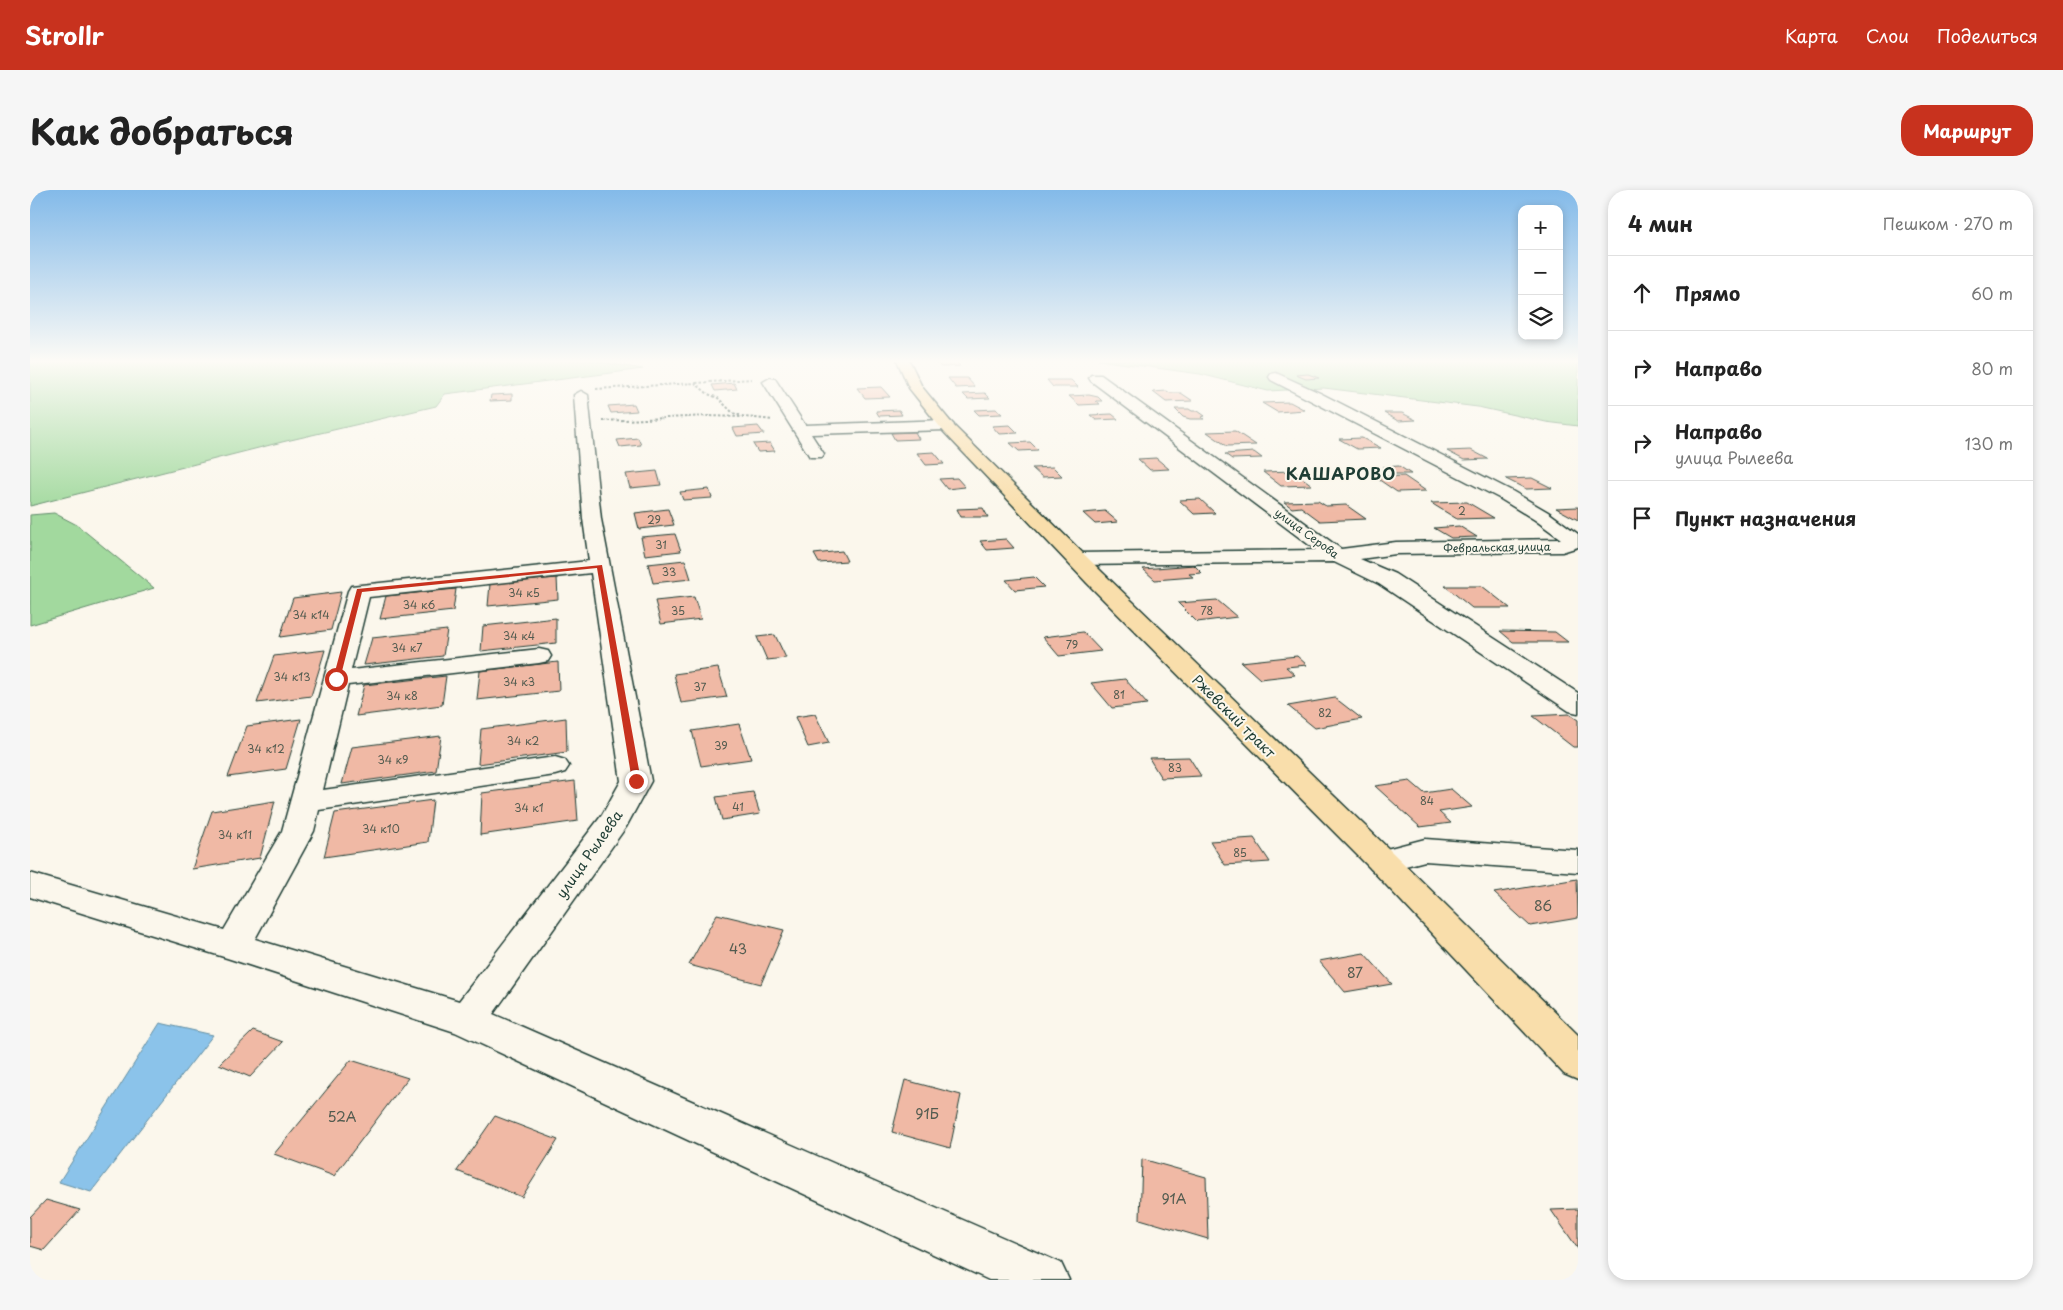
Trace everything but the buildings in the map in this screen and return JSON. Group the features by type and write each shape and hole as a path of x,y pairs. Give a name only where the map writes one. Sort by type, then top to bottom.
{"main road":[{"name":"Ржевский тракт","path":"935,411 946,425 1076,558 1382,861 1578,1062"}],"street":[{"name":"улица Рылеева","path":"467,1020 615,820 636,781 592,519 582,411"},
{"path":"788,411 816,454"},
{"name":"улица Серова","path":"1140,411 1337,556 1387,579 1578,705"},
{"name":"Февральская улица","path":"1076,558 1337,556 1396,548 1562,546 1575,541 1552,521 1507,494 1347,411"},
{"path":"798,427 946,425"},
{"path":"233,946 298,831 359,591 600,566"},
{"path":"336,679 539,656"},
{"path":"305,802 555,766"},
{"path":"1382,861 1425,850 1578,861"},
{"path":"30,885 233,946 467,1020 1044,1280"}],"path":[{"path":"590,411 611,421 708,416 752,418"},
{"path":"732,411 752,418 798,427"}],"green space":[{"path":"30,411 415,411 282,442 30,506"},
{"path":"1496,411 1578,411 1578,426 1546,422"},
{"path":"54,513 77,525 154,588 30,625 30,515"}],"water":[{"path":"160,1023 213,1035 91,1192 59,1182"}],"district":[{"name":"КАШАРОВО","path":"1341,473"}],"route":[{"path":"336,679 359,591 600,566 636,781"}]}
